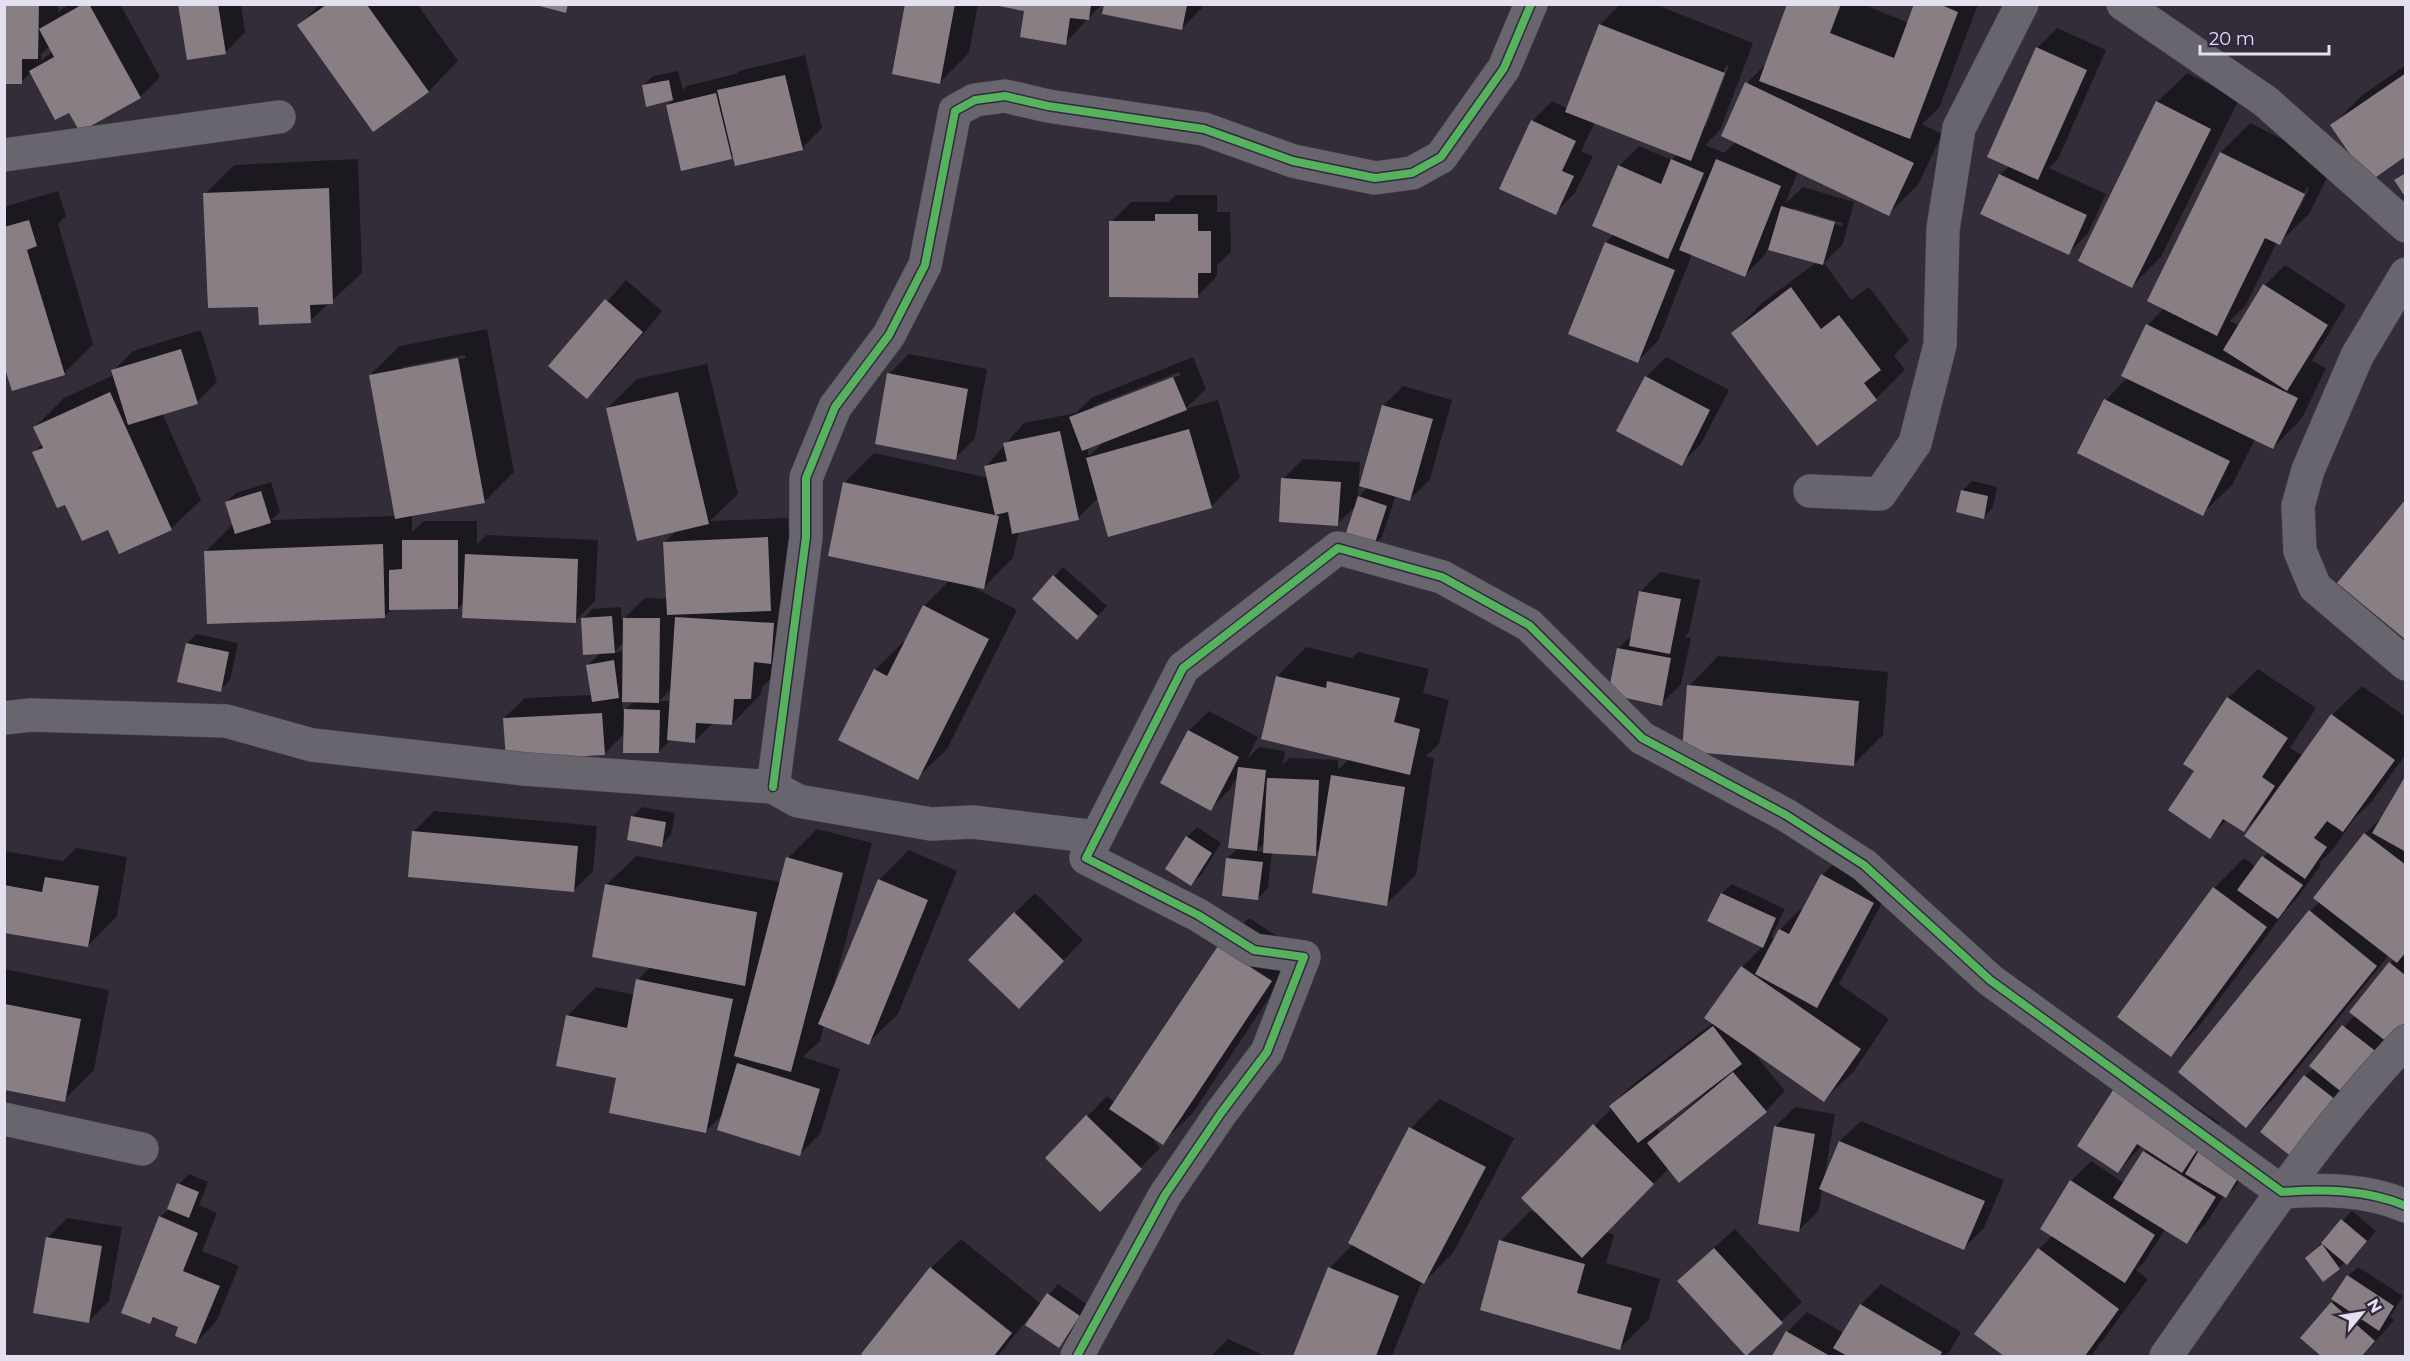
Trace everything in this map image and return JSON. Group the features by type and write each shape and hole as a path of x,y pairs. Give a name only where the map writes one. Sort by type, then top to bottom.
{"street":[{"path":"773,787 806,537 806,478 835,407 889,335 925,265 955,111 975,100 1005,96 1048,106 1204,129 1293,161 1375,178 1412,173 1441,157 1504,68 1531,4"},
{"path":"1810,491 1880,494 1915,443 1940,345 1943,229 1959,128 2022,4"},
{"path":"2122,4 2265,101 2406,226"},
{"path":"4,155 279,117"},
{"path":"2406,274 2357,356 2308,470 2298,506 2300,550 2315,587 2406,664"},
{"path":"1077,1356 1165,1195 1221,1113 1267,1052 1304,957 1254,950 1198,915 1086,858 1183,668 1338,548 1442,577 1529,625 1642,738 1786,815 1864,865 1990,980 2282,1192 2329,1189 2392,1200 2406,1206"},
{"path":"4,718 31,715 226,721 312,745 524,769 773,787 798,801 931,824 973,822 1095,837"},
{"path":"2166,1356 2282,1192 2379,1069 2406,1041"},
{"path":"4,1119 142,1149"}],"building":[{"path":"4,4 39,4 38,59 22,59 22,84 4,84"},
{"path":"83,4 89,4 141,98 80,132 69,113 55,120 29,71 54,57 39,29"},
{"path":"178,4 218,4 226,54 187,60"},
{"path":"532,4 568,4 566,13"},
{"path":"905,4 955,4 940,84 892,74"},
{"path":"989,4 1091,4 1089,20 1070,18 1066,45 1020,37 1024,11"},
{"path":"1787,4 1841,4 1830,33 1894,58 1914,4 1939,4 1958,12 1910,139 1759,81"},
{"path":"326,5 367,5 429,92 373,132 297,25"},
{"path":"1104,5 1187,5 1182,30 1102,14"},
{"path":"1599,24 1725,73 1691,161 1565,112"},
{"path":"2036,47 2087,70 2038,180 1987,157"},
{"path":"2406,73 2406,156 2369,182 2330,125"},
{"path":"785,75 803,150 735,166 717,90"},
{"path":"669,80 673,100 646,107 642,85"},
{"path":"1745,82 1914,163 1889,216 1721,136"},
{"path":"716,93 732,159 681,171 666,105"},
{"path":"2156,101 2211,129 2132,288 2078,261"},
{"path":"1531,120 1576,141 1562,171 1574,176 1556,215 1499,189"},
{"path":"2220,152 2305,194 2280,245 2265,238 2217,336 2147,301"},
{"path":"1671,159 1704,173 1668,259 1592,226 1618,165 1661,184"},
{"path":"1716,159 1781,186 1745,277 1679,250"},
{"path":"2406,173 2406,198 2394,180"},
{"path":"1999,174 2087,215 2069,255 1980,214"},
{"path":"329,188 333,304 310,305 311,323 259,325 258,307 208,308 203,193"},
{"path":"1781,206 1835,222 1823,265 1768,250"},
{"path":"1155,214 1198,214 1198,231 1211,231 1211,273 1198,273 1198,298 1109,297 1109,221 1155,221"},
{"path":"29,220 37,246 27,250 65,375 12,391 4,366 4,227"},
{"path":"1605,242 1675,270 1638,363 1568,334"},
{"path":"2263,284 2328,325 2287,391 2223,350"},
{"path":"1791,287 1821,329 1839,315 1881,370 1864,383 1877,400 1817,446 1731,333"},
{"path":"605,299 643,332 587,399 548,366"},
{"path":"2146,324 2298,398 2273,449 2121,376"},
{"path":"181,349 198,404 128,425 111,370"},
{"path":"458,358 485,503 395,519 369,375"},
{"path":"887,373 968,389 956,460 875,444"},
{"path":"1645,376 1710,410 1682,466 1616,431"},
{"path":"1173,377 1187,410 1082,451 1069,417"},
{"path":"110,392 172,530 119,554 108,530 82,541 65,505 57,508 32,452 43,448 33,427"},
{"path":"678,392 709,524 637,541 606,408"},
{"path":"2104,399 2230,461 2203,516 2077,453"},
{"path":"1382,405 1433,419 1410,501 1359,486"},
{"path":"1189,429 1212,508 1108,537 1086,458"},
{"path":"1060,431 1079,520 1012,534 1008,512 995,515 984,466 1007,461 1003,443"},
{"path":"1281,478 1341,482 1338,526 1279,522"},
{"path":"843,482 999,516 984,589 828,556"},
{"path":"1961,490 1988,496 1984,519 1956,512"},
{"path":"261,491 271,523 235,534 225,502"},
{"path":"1358,496 1387,506 1373,549 1344,539"},
{"path":"2406,499 2406,640 2337,583"},
{"path":"768,537 771,611 667,615 663,542"},
{"path":"402,540 458,540 458,609 389,610 389,570 402,569"},
{"path":"383,544 385,618 207,624 204,551"},
{"path":"465,554 578,559 576,623 462,618"},
{"path":"1053,575 1098,616 1077,640 1032,599"},
{"path":"1639,591 1681,599 1670,654 1629,646"},
{"path":"923,605 989,639 918,780 838,740 874,669 887,676"},
{"path":"612,616 615,653 583,655 581,618"},
{"path":"675,617 774,623 771,664 754,662 751,699 734,699 732,725 696,723 695,743 667,740"},
{"path":"623,618 660,618 659,703 622,702"},
{"path":"186,643 229,652 221,692 177,682"},
{"path":"1617,648 1671,658 1662,706 1608,694"},
{"path":"614,660 619,698 592,702 586,665"},
{"path":"1276,676 1326,688 1327,681 1400,698 1394,722 1420,729 1410,775 1261,739"},
{"path":"1687,685 1859,701 1854,766 1682,751"},
{"path":"2227,697 2288,738 2262,777 2275,786 2244,832 2223,819 2210,839 2168,810 2194,771 2183,764"},
{"path":"624,709 660,710 659,753 623,753"},
{"path":"602,713 605,755 506,760 503,718"},
{"path":"2331,714 2395,760 2343,832 2327,821 2314,838 2327,847 2305,879 2244,836"},
{"path":"1188,730 1239,757 1211,811 1160,783"},
{"path":"1238,767 1266,770 1257,851 1228,848"},
{"path":"1331,775 1405,787 1387,906 1312,893"},
{"path":"2406,775 2406,852 2372,833"},
{"path":"1267,778 1319,780 1316,856 1263,853"},
{"path":"631,816 666,822 662,847 627,840"},
{"path":"412,831 578,846 574,892 408,877"},
{"path":"2364,833 2406,865 2406,952 2397,963 2313,898"},
{"path":"1186,836 1212,853 1191,886 1165,869"},
{"path":"2262,856 2303,885 2278,919 2237,890"},
{"path":"786,857 843,873 791,1072 734,1056"},
{"path":"1226,858 1263,862 1258,900 1222,896"},
{"path":"1821,874 1874,903 1817,1008 1755,974 1779,929 1789,934"},
{"path":"45,877 99,886 88,947 4,933 4,885 42,892"},
{"path":"878,879 928,900 869,1045 818,1024"},
{"path":"605,884 757,912 745,986 592,957"},
{"path":"2213,887 2267,927 2171,1057 2117,1017"},
{"path":"1721,893 1776,918 1763,948 1707,921"},
{"path":"2309,910 2377,966 2246,1128 2178,1072"},
{"path":"1014,912 1064,961 1019,1009 968,960"},
{"path":"1218,946 1272,981 1163,1145 1109,1109"},
{"path":"2389,962 2406,976 2406,1021 2388,1043 2349,1012"},
{"path":"1741,966 1861,1049 1824,1102 1704,1018"},
{"path":"636,979 733,999 706,1133 609,1113 616,1078 556,1066 566,1015 627,1028"},
{"path":"5,1004 81,1019 65,1102 5,1090"},
{"path":"2342,1025 2378,1053 2344,1094 2309,1066"},
{"path":"1713,1026 1742,1064 1638,1143 1609,1106"},
{"path":"737,1063 820,1089 800,1156 717,1130"},
{"path":"1733,1072 1767,1112 1679,1183 1647,1143"},
{"path":"2304,1075 2336,1100 2292,1157 2260,1132"},
{"path":"2115,1087 2202,1143 2182,1173 2137,1144 2118,1173 2077,1146"},
{"path":"1086,1115 1142,1169 1100,1212 1045,1158"},
{"path":"1593,1124 1654,1184 1582,1258 1521,1198"},
{"path":"1774,1126 1815,1134 1799,1232 1758,1224"},
{"path":"1409,1127 1486,1167 1424,1284 1348,1243"},
{"path":"1839,1141 1985,1201 1964,1250 1819,1189"},
{"path":"2202,1145 2243,1170 2226,1198 2185,1174"},
{"path":"2143,1151 2216,1197 2187,1244 2113,1198"},
{"path":"2070,1180 2155,1235 2125,1283 2040,1229"},
{"path":"177,1183 199,1192 189,1218 167,1209"},
{"path":"159,1216 198,1233 183,1271 220,1286 196,1344 175,1336 178,1327 153,1317 150,1324 121,1313"},
{"path":"2341,1219 2367,1241 2347,1265 2321,1243"},
{"path":"46,1237 102,1246 89,1323 33,1313"},
{"path":"1499,1240 1585,1264 1577,1293 1632,1308 1620,1350 1480,1310"},
{"path":"2322,1244 2340,1269 2323,1282 2305,1258"},
{"path":"1714,1248 1783,1323 1746,1356 1677,1281"},
{"path":"2038,1248 2119,1309 2085,1356 2004,1356 1974,1334"},
{"path":"930,1267 1012,1333 994,1356 864,1356 861,1354"},
{"path":"1328,1267 1399,1296 1376,1356 1293,1356"},
{"path":"2347,1275 2394,1306 2379,1331 2331,1299"},
{"path":"1047,1293 1080,1316 1059,1348 1025,1325"},
{"path":"2331,1302 2375,1341 2362,1356 2321,1356 2300,1338"},
{"path":"1860,1304 1942,1352 1940,1356 1847,1356 1833,1348"},
{"path":"1786,1331 1830,1356 1772,1356"}],"cycle path":[{"path":"773,787 806,537 806,478 835,407 889,335 925,265 955,111 975,100 1005,96 1048,106 1204,129 1293,161 1375,178 1412,173 1441,157 1504,68 1531,4"},
{"path":"1077,1356 1165,1195 1221,1113 1267,1052 1304,957 1254,950 1198,915 1086,858 1183,668 1338,548 1442,577 1529,625 1642,738 1786,815 1864,865 1990,980 2282,1192 2360,1193 2406,1206"}]}
